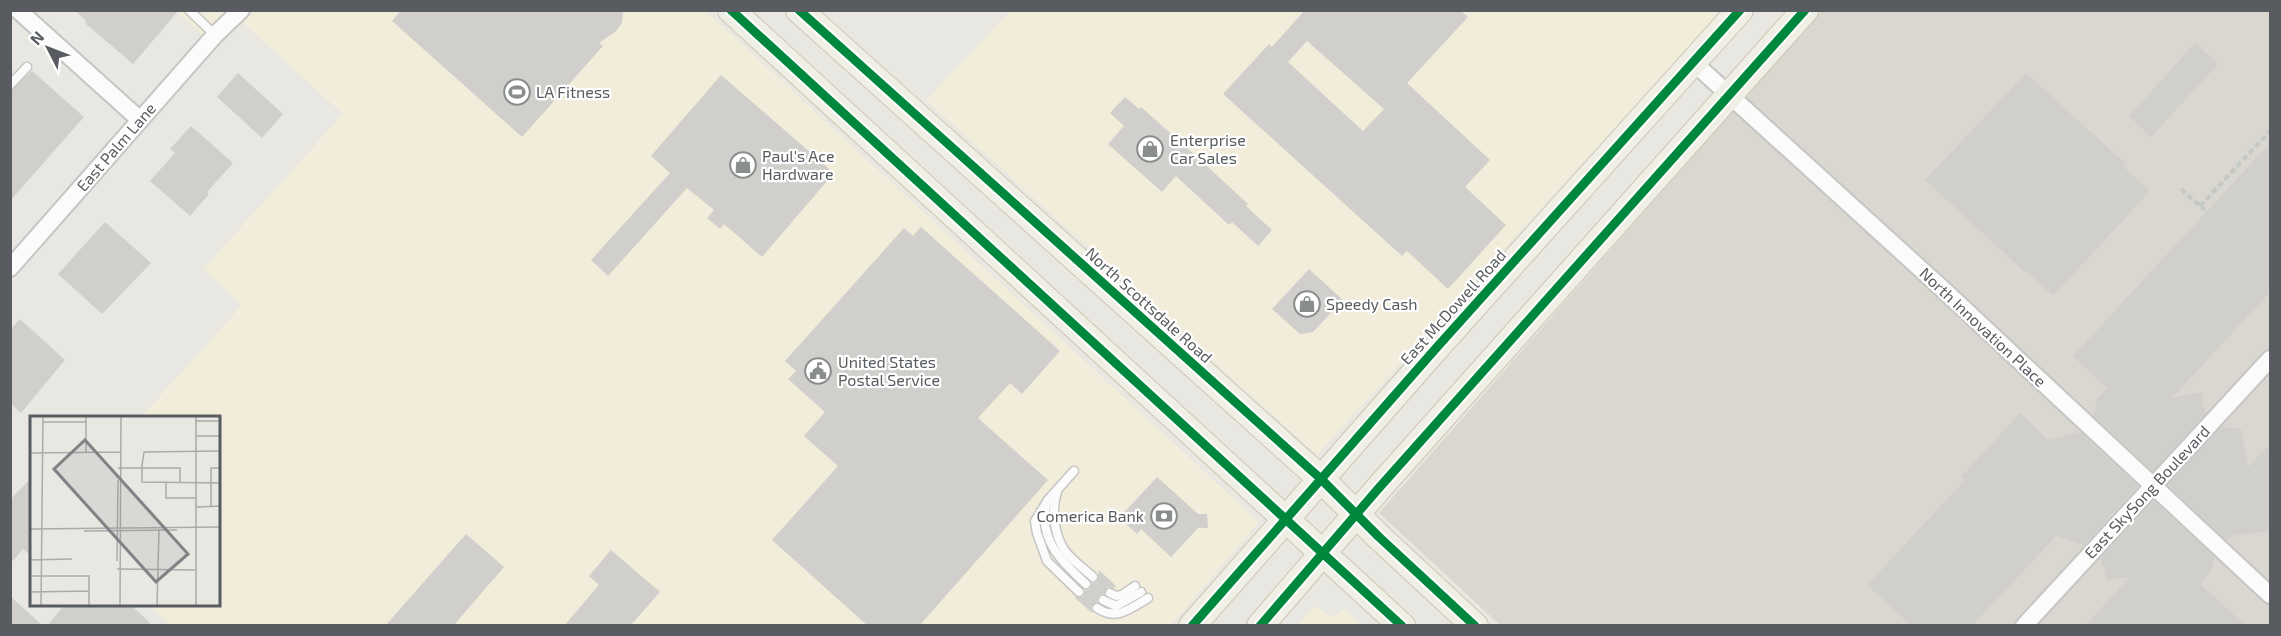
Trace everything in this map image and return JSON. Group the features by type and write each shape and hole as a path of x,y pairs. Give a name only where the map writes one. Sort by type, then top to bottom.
{"main road":[{"path":"731,10 1402,626"},
{"name":"North Scottsdale Road","path":"799,10 1321,479 1475,626"},
{"name":"East McDowell Road","path":"1192,626 1740,10"},
{"path":"1260,626 1356,514 1804,10"}],"street":[{"path":"18,10 140,120"},
{"name":"East Palm Lane","path":"219,31 232,10"},
{"name":"East Palm Lane","path":"10,268 219,31 241,10"},
{"name":"North Innovation Place","path":"1694,62 2271,594"},
{"name":"East SkySong Boulevard","path":"2024,626 2271,359"}],"lane":[{"path":"189,10 219,31"},
{"path":"10,85 27,67"},
{"path":"1074,471 1048,500 1035,521 1043,555 1079,592"},
{"path":"1048,500 1045,514 1050,544 1059,559 1089,580 1066,552 1058,535 1054,512 1058,488"},
{"path":"1110,593 1116,596 1141,592"},
{"path":"1104,600 1116,606 1141,592"},
{"path":"1097,608 1105,614 1113,615 1129,609 1141,592"}],"path":[{"path":"2200,206 2271,131"},
{"path":"2181,189 2205,210"}],"shaded area":[{"path":"176,11 229,11 204,37"},
{"path":"254,11 706,11 1259,522 1171,625 171,625 149,606 220,606 220,416 142,416 242,305 203,269 343,114 243,23"},
{"path":"1010,11 1720,11 1317,455 926,100"},
{"path":"1821,11 2270,11 2270,625 1500,625 1379,513"},
{"path":"1315,606 1332,617 1345,609 1362,625 1297,625"}],"building":[{"path":"75,10 179,10 133,64 85,23 86,21"},
{"name":"LA Fitness","path":"401,10 623,10 622,23 615,32 599,43 603,46 522,137 392,21"},
{"path":"1305,10 1460,10 1468,17 1407,83 1490,160 1465,187 1506,225 1448,289 1407,251 1402,256 1223,94 1269,44 1272,47","holes":["1307,41 1384,109 1363,131 1288,62"]},
{"path":"2195,43 2218,64 2151,137 2129,116"},
{"path":"32,71 84,117 10,201 10,91"},
{"path":"238,73 283,114 262,138 217,97"},
{"path":"2026,73 2126,164 2124,167 2150,191 2053,296 1925,180"},
{"name":"Paul's Ace Hardware","path":"721,75 834,173 762,257 724,224 720,229 707,218 714,210 687,188 608,276 591,260 670,173 651,156"},
{"path":"1125,97 1139,109 1141,107 1197,157 1248,204 1246,206 1272,230 1258,246 1232,222 1229,225 1176,176 1162,192 1108,144 1124,126 1110,113"},
{"path":"191,126 233,163 207,192 209,194 190,216 150,181 175,153 170,149"},
{"path":"2271,142 2271,291 2172,398 2202,392 2206,413 2153,471 2094,416 2097,398 2108,389 2073,356"},
{"path":"105,222 151,263 102,314 58,274"},
{"path":"921,227 1060,351 1022,394 1010,383 978,418 1048,480 919,626 868,626 772,540 838,466 804,436 825,412 788,379 796,371 785,361 904,228 913,236"},
{"name":"Speedy Cash","path":"1309,269 1343,300 1313,332 1300,334 1272,309"},
{"path":"20,319 65,360 21,413 10,403 10,330"},
{"path":"2020,413 2048,440 2080,432 2138,486 2084,545 2056,536 1972,626 1912,626 1867,585 1965,480 1961,477"},
{"path":"2222,427 2241,429 2248,467 2271,443 2271,531 2235,535 2226,540 2168,485"},
{"name":"Comerica Bank","path":"1157,477 1198,514 1207,514 1208,528 1198,528 1171,557 1141,529 1137,534 1119,518"},
{"path":"30,479 30,555 23,549 10,564 10,500"},
{"path":"2154,501 2214,557 2211,571 2200,584 2246,626 2085,626 2130,577 2106,580 2100,559"},
{"path":"466,534 504,567 453,626 385,626"},
{"path":"611,550 660,592 630,626 564,626 599,585 589,576"},
{"name":"Comerica Bank","path":"1099,570 1116,586 1107,587 1104,594 1099,595 1097,602 1091,606 1092,613 1074,597 1083,597 1085,590 1090,589 1092,583 1097,582"},
{"path":"10,596 43,626 10,626"},
{"path":"63,606 132,606 153,626 47,626"}],"cycle path":[{"path":"731,10 1402,626"},
{"path":"799,10 1321,479 1379,537 1475,626"},
{"path":"1192,626 1438,346 1740,10"},
{"path":"1260,626 1378,489 1805,10"}],"place":[{"name":"LA Fitness","path":"517,92"},
{"name":"Enterprise Car Sales","path":"1150,149"},
{"name":"Paul's Ace Hardware","path":"743,165"},
{"name":"Speedy Cash","path":"1307,304"},
{"name":"United States Postal Service","path":"818,371"},
{"name":"Comerica Bank","path":"1164,516"}]}
